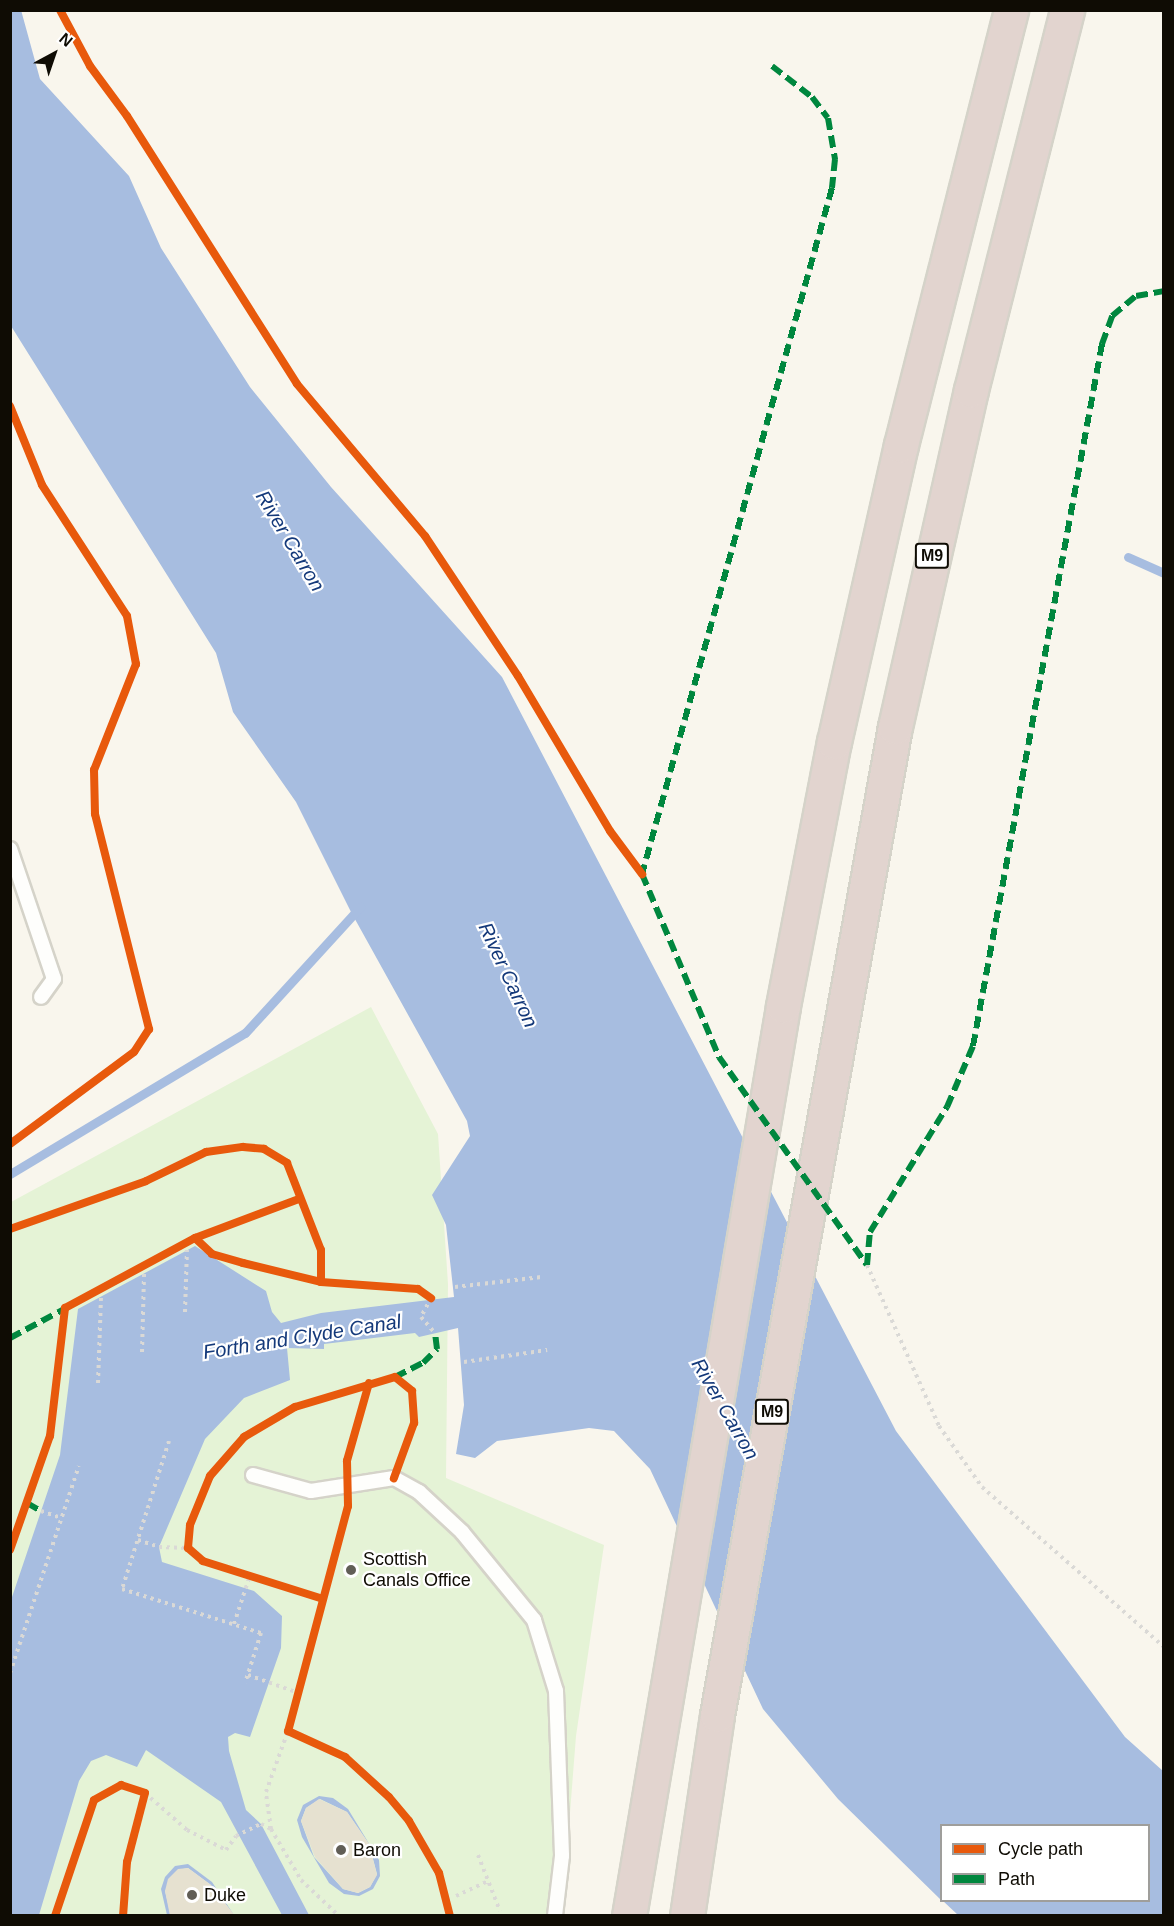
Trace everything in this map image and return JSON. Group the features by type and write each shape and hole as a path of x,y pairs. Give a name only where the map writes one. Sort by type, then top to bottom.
{"highway":[{"path":"629,1916 680,1600 783,1006 834,742 901,445 1011,10"},
{"name":"M9","path":"687,1916 717,1715 826,1109 925,586 1068,10"}],"lane":[{"path":"10,849 54,979 41,997"},
{"path":"253,1475 311,1491 394,1478 419,1492 462,1532 534,1620 556,1691 562,1856 555,1916"}],"path":[{"path":"185,1312 188,1250"},
{"path":"867,1265 939,1426 982,1487 1164,1647"},
{"path":"142,1352 144,1274"},
{"path":"455,1287 541,1277"},
{"path":"98,1383 101,1297"},
{"path":"431,1298 421,1317 435,1334"},
{"path":"464,1362 547,1350"},
{"path":"169,1441 122,1589 261,1633 246,1683"},
{"path":"10,1673 79,1467"},
{"path":"41,1511 61,1518"},
{"path":"138,1540 159,1547 188,1548"},
{"path":"234,1624 250,1575"},
{"path":"248,1675 296,1692"},
{"path":"288,1731 266,1792 272,1829 301,1880 339,1916"},
{"path":"145,1793 187,1830 225,1850 236,1836 261,1824 272,1829"},
{"path":"478,1855 500,1911"},
{"path":"456,1896 488,1881"}],"green space":[{"path":"371,1007 438,1134 448,1284 446,1478 604,1545 576,1736 562,1915 11,1916 11,1202"}],"water":[{"path":"21,10 40,79 129,176 161,248 250,387 331,487 502,677 896,1431 1125,1737 1163,1771 1163,1915 958,1915 944,1902 1150,1902 1150,1824 940,1824 940,1899 838,1799 763,1709 650,1469 614,1431 589,1428 497,1441 475,1458 456,1454 464,1405 458,1328 419,1337 415,1333 324,1344 324,1349 287,1348 290,1380 244,1398 205,1439 159,1547 162,1562 254,1591 282,1616 281,1648 250,1737 235,1733 228,1737 229,1751 246,1810 261,1824 309,1915 282,1915 221,1802 146,1750 137,1767 106,1755 91,1761 79,1781 39,1915 11,1915 11,1600 60,1455 78,1309 195,1246 266,1291 272,1312 281,1323 321,1313 454,1297 446,1225 432,1195 470,1136 467,1121 351,912 296,802 233,712 216,653 11,326 10,11"},
{"path":"319,1796 333,1798 348,1809 379,1860 380,1876 373,1889 359,1896 344,1894 329,1883 302,1837 297,1820 303,1805","holes":["320,1799 347,1812 369,1844 377,1874 370,1887 358,1893 343,1889 314,1857 301,1821 306,1808"]},
{"path":"188,1864 212,1882 234,1915 211,1885 188,1868 178,1870 165,1891 171,1915 167,1915 161,1889 165,1877 175,1866"}],"building":[{"name":"Baron","path":"319,1799 347,1812 369,1844 377,1875 370,1887 358,1893 343,1889 315,1857 301,1821 306,1808"},
{"name":"Duke","path":"188,1868 211,1885 235,1916 170,1916 165,1891 168,1879 178,1869"}],"waterway":[{"path":"1128,557 1164,573"},
{"path":"10,1174 245,1033 360,907"}],"marked path":[{"path":"772,66 812,97 828,118 835,159 832,188 642,874 719,1057 867,1265"},
{"path":"867,1265 870,1232 947,1107 973,1046 1102,344 1112,316 1136,296 1164,291"},
{"path":"10,1338 68,1307"},
{"path":"395,1377 423,1363 437,1349 435,1333"},
{"path":"27,1503 41,1511"}],"cycle path":[{"path":"60,10 90,66 127,116 297,384 425,536 518,676 610,831 642,874"},
{"path":"10,406 42,485 127,616 136,664 94,770 95,814 149,1029 134,1052 10,1144"},
{"path":"10,1229 146,1181 206,1152 243,1147 264,1149 287,1163 321,1250 321,1282"},
{"path":"10,1550 50,1436 65,1308 195,1238 299,1199"},
{"path":"195,1238 212,1254 243,1263 321,1282 418,1289 431,1298"},
{"path":"320,1598 203,1561 188,1548 190,1525 210,1476 244,1437 295,1407 395,1377 412,1391 414,1423 394,1478"},
{"path":"369,1383 347,1461 348,1506 288,1731 345,1757 389,1797 409,1821 439,1873 450,1916"},
{"path":"55,1916 94,1800 121,1785 145,1793 127,1862 123,1916"}],"place":[{"name":"Scottish Canals Office","path":"351,1570"},
{"name":"Baron","path":"341,1850"},
{"name":"Duke","path":"192,1895"}],"water label":[{"name":"River Carron","path":"290,541"},
{"name":"River Carron","path":"508,975"},
{"name":"Forth and Clyde Canal","path":"302,1337"},
{"name":"River Carron","path":"725,1409"}]}
